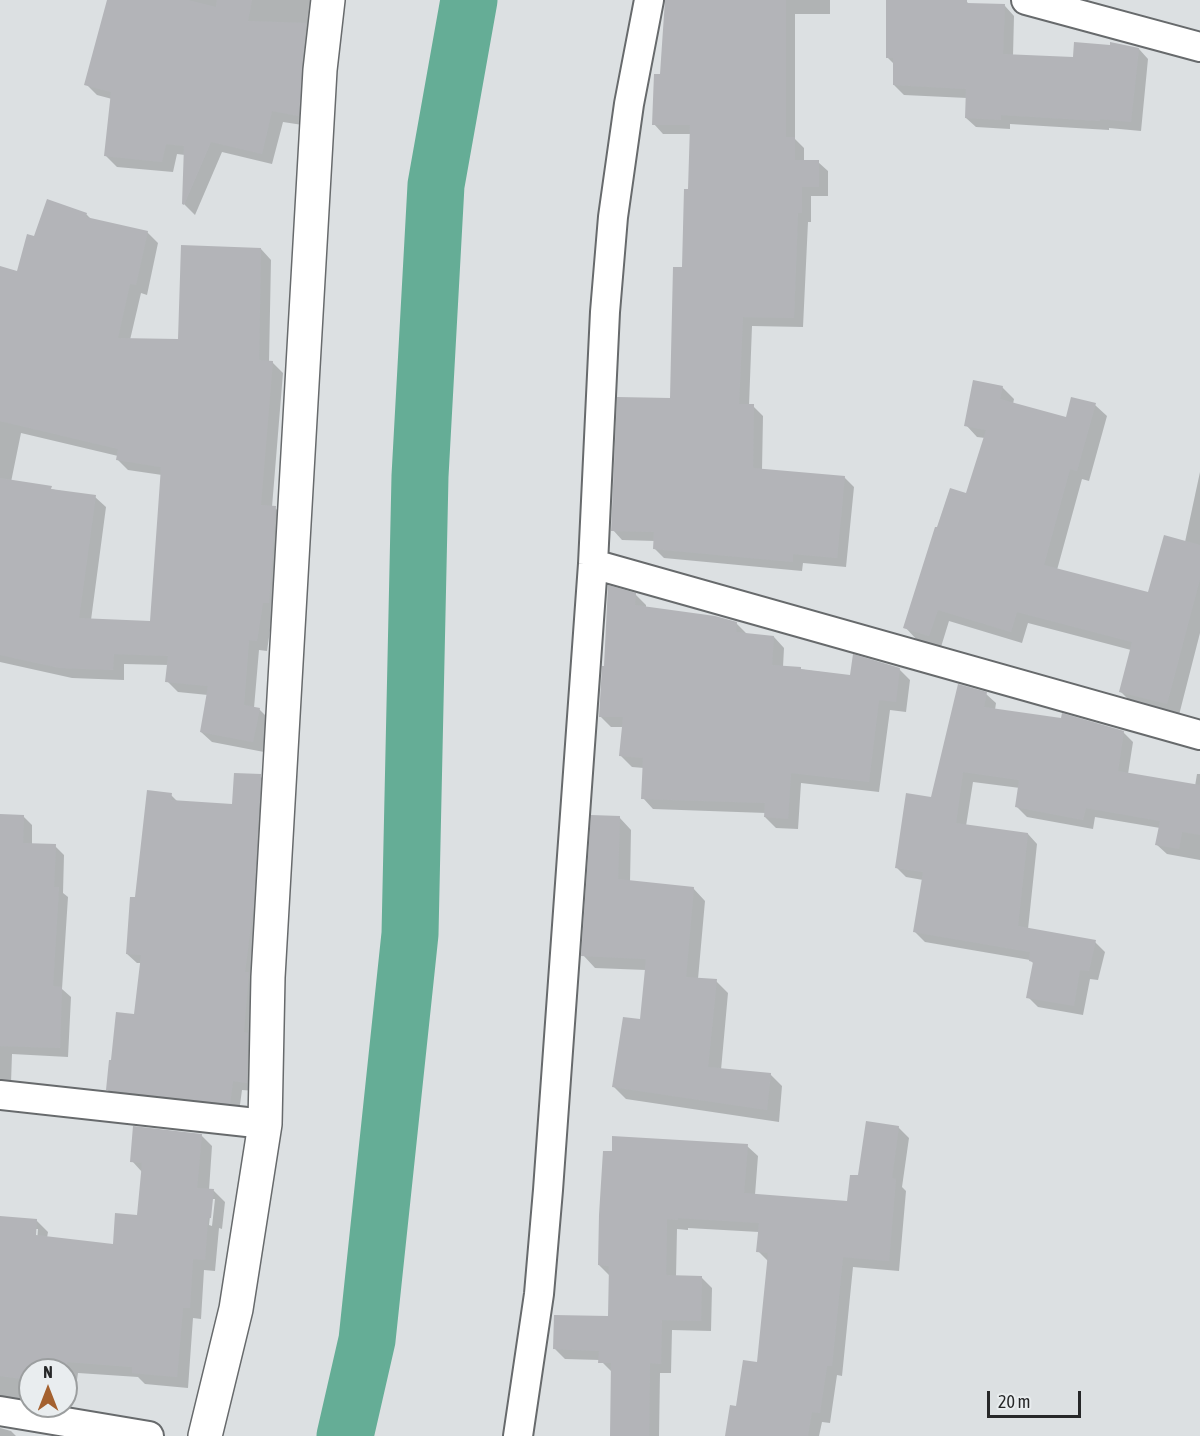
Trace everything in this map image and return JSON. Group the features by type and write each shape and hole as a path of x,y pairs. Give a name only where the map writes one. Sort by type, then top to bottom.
{"street":[{"path":"205,1436 236,1309 265,1124 269,965 319,94 328,0"},
{"path":"518,1436 539,1294 548,1190 593,564 605,312 613,218 629,104 649,0"},
{"path":"1026,0 1200,47"},
{"path":"593,564 1200,735"},
{"path":"0,1095 265,1124"},
{"path":"0,1410 150,1436"}],"building":[{"path":"107,0 188,0 216,7 217,0 252,0 248,21 306,23 299,116 272,111 262,154 211,142 184,205 182,204 184,146 166,144 162,162 104,156 111,92 84,85"},
{"path":"665,0 786,0 786,137 795,137 795,160 819,160 819,187 802,187 802,213 798,213 794,318 743,317 739,404 754,404 753,468 845,476 837,558 793,554 793,562 653,549 654,532 611,531 617,397 670,398 673,267 682,267 684,189 688,189 690,125 652,125 654,74 660,74"},
{"path":"886,0 967,0 967,3 1005,4 1003,54 1073,57 1074,42 1110,45 1110,42 1139,48 1131,122 1001,115 1001,120 965,118 966,89 893,85 893,58 886,58"},
{"path":"47,199 87,213 86,217 148,231 136,285 130,284 118,338 178,339 181,245 261,248 259,360 273,361 261,505 276,506 269,603 263,603 257,641 249,640 244,705 260,708 253,742 200,732 208,686 165,682 168,656 114,654 113,670 60,668 0,655 0,478 52,486 51,489 96,495 79,618 150,621 161,467 116,460 118,449 0,421 0,266 17,271 27,234 34,236"},
{"path":"973,380 1003,386 1000,399 1066,417 1071,397 1096,403 1077,471 1070,469 1044,565 1148,592 1164,535 1200,545 1200,579 1167,704 1119,692 1132,642 1017,612 1011,632 938,610 929,636 903,628 935,527 937,527 950,488 966,493 986,430 964,426"},
{"path":"608,585 636,593 635,605 715,616 737,622 736,632 774,636 772,665 850,675 853,654 900,668 896,702 879,700 869,782 791,773 788,819 764,817 765,803 641,799 643,758 619,756 623,717 599,717"},
{"path":"958,684 987,692 984,707 1061,718 1062,713 1124,731 1118,771 1200,785 1200,835 1182,832 1179,849 1155,845 1160,821 1086,808 1083,820 1015,807 1019,780 963,772 956,823 1028,833 1018,926 1096,940 1089,971 1080,970 1074,1006 1026,998 1033,962 1029,961 1030,952 913,932 923,872 895,868 906,793 931,797"},
{"path":"234,773 261,774 254,902 245,972 249,972 244,1032 248,1033 247,1083 233,1081 230,1104 106,1090 116,1012 134,1014 141,955 126,954 130,897 135,897 147,790 172,793 171,800 232,804"},
{"path":"0,814 24,815 23,843 56,844 54,887 59,887 53,986 62,987 60,1048 0,1046"},
{"path":"591,815 620,816 618,879 694,887 686,977 717,979 708,1067 771,1073 767,1110 612,1087 623,1017 640,1019 646,959 581,956"},
{"path":"866,1121 899,1126 892,1178 896,1179 889,1261 843,1257 832,1366 827,1366 820,1413 812,1412 808,1436 725,1436 730,1405 736,1406 743,1360 757,1362 768,1253 756,1252 759,1223 678,1218 678,1220 667,1219 666,1275 702,1276 701,1321 662,1320 661,1364 650,1363 649,1436 610,1436 611,1363 598,1363 599,1351 553,1349 554,1315 608,1316 609,1266 598,1265 599,1215 603,1151 612,1151 612,1136 748,1144 744,1193 847,1201 850,1175 858,1175"},
{"path":"133,1126 202,1134 197,1188 214,1189 211,1218 208,1218 205,1260 193,1259 190,1308 183,1308 177,1377 132,1373 132,1367 78,1363 78,1358 18,1358 18,1378 0,1376 0,1216 37,1219 36,1235 113,1244 115,1213 137,1215 142,1163 130,1162"}],"waterway":[{"path":"345,1436 367,1340 410,934 420,476 436,185 469,0"}]}
